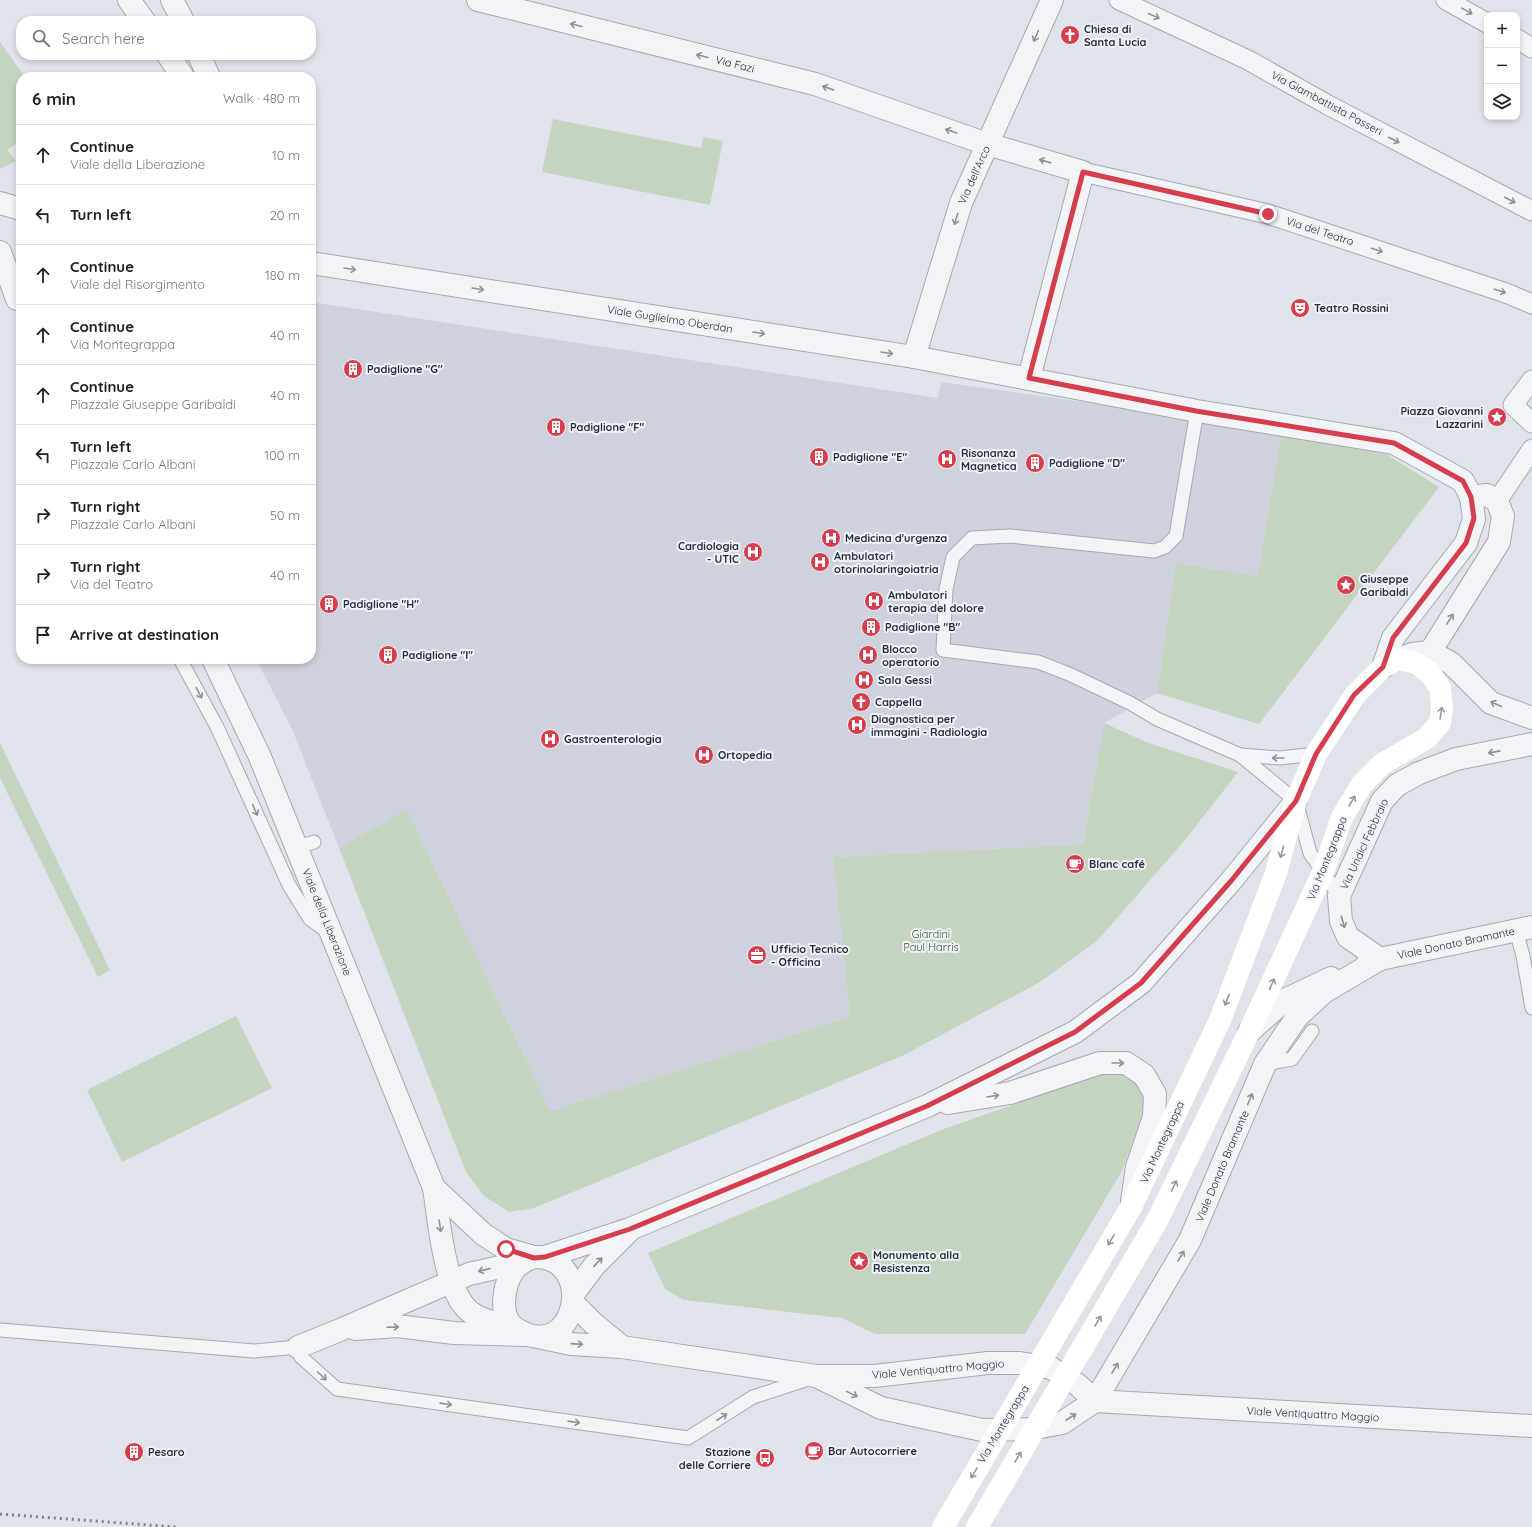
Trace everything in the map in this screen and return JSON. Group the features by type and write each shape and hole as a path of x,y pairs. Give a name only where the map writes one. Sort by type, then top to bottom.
{"main road":[{"name":"Via Montegrappa","path":"942,1527 1131,1207 1220,1020 1276,873 1296,801 1316,754 1354,695 1390,663 1416,663 1430,673 1440,688 1442,707 1440,723 1427,738 1382,764 1362,784 1342,817 1323,872 1249,1032 1157,1221 977,1527"}],"street":[{"path":"129,0 140,16"},
{"path":"172,0 180,16"},
{"name":"Via Fazi","path":"478,0 815,84 987,144"},
{"name":"Via dell'Arco","path":"914,357 961,203 1052,0"},
{"name":"Via Giambattista Passeri","path":"1119,0 1248,60 1328,105 1532,211"},
{"path":"1446,0 1484,21"},
{"path":"1520,41 1532,48"},
{"path":"171,60 180,72"},
{"path":"201,60 207,72"},
{"name":"Via del Teatro","path":"987,144 1083,172 1268,214 1506,293 1532,304"},
{"path":"1029,378 1083,172"},
{"path":"0,203 16,208"},
{"path":"0,252 16,295"},
{"name":"Viale Guglielmo Oberdan","path":"316,264 914,357 1196,411 1394,443 1463,481 1471,497"},
{"path":"0,278 16,299"},
{"path":"1532,380 1513,405 1532,423"},
{"path":"1497,501 1532,449"},
{"path":"1430,652 1499,542 1503,516 1497,501 1487,495 1471,497 1474,518 1466,543 1393,638 1390,663 1412,654 1430,652 1451,663 1491,703 1532,718"},
{"name":"Viale della Liberazione","path":"215,664 260,757 305,845 333,937 434,1188 443,1247 451,1281 460,1301 469,1311 482,1319 526,1333"},
{"name":"Via Undici Febbraio","path":"1380,959 1348,937 1341,921 1340,896 1382,800 1397,784 1419,773 1456,759 1532,744"},
{"path":"298,1347 469,1274 534,1259 630,1229 927,1106 1075,1032 1141,983 1231,881 1296,801"},
{"name":"Viale Donato Bramante","path":"1249,1032 1285,1000 1320,982 1380,959 1524,928"},
{"name":"Viale Donato Bramante","path":"1095,1401 1190,1240 1266,1064 1297,1017 1319,997 1380,959"},
{"path":"927,1106 1010,1093 1100,1063 1126,1063 1144,1075 1155,1094 1154,1117 1137,1167 1131,1207"},
{"name":"Viale della Liberazione","path":"434,1188 483,1234 506,1249 534,1259"},
{"path":"340,1330 396,1326 454,1333 552,1334 564,1325 574,1298 594,1266 630,1229"},
{"path":"526,1333 507,1318 504,1291 514,1269 534,1259 554,1260 562,1268 570,1281 574,1298 593,1323 622,1347"},
{"name":"Viale Ventiquattro Maggio","path":"526,1333 571,1344 622,1347 816,1376 874,1376 988,1363 1020,1363 1051,1368 1078,1385 1095,1401"},
{"name":"Viale Ventiquattro Maggio","path":"816,1376 881,1408 982,1430 1030,1429 1062,1423 1095,1401 1532,1426"}],"lane":[{"path":"1196,411 1176,536 1166,547 1154,551 1010,536 972,538 953,557 946,589 943,650 1038,662 1069,674 1130,703 1157,719 1240,755 1296,801 1310,853 1340,896"},
{"path":"183,664 217,727 289,885 310,918 333,937"},
{"path":"1240,755 1280,758 1316,754"},
{"path":"1524,928 1523,956 1532,1008"},
{"path":"1266,1064 1292,1059 1312,1031"},
{"path":"0,1330 254,1351 298,1347 301,1357 337,1389 688,1438 753,1397 816,1376"}],"shaded area":[{"path":"316,303 938,398 941,382 1168,414 1281,435 1258,576 1176,563 1157,693 1104,723 1083,844 833,857 850,1017 550,1111 407,809 339,848 292,729 259,664 316,664"}],"green space":[{"path":"0,42 21,72 16,72 16,144 7,150 16,161 0,169"},
{"path":"553,119 701,148 703,137 723,141 710,205 542,172"},
{"path":"1281,435 1386,454 1439,487 1259,724 1157,693 1176,563 1258,576"},
{"name":"Giardini Paul Harris","path":"1104,723 1146,742 1238,772 1185,840 1098,940 1040,982 904,1055 534,1208 509,1212 484,1196 466,1172 339,848 407,809 550,1111 850,1017 833,857 1083,844"},
{"path":"0,743 110,970 98,977 0,778"},
{"path":"236,1016 272,1088 122,1162 87,1090"},
{"path":"1101,1074 1121,1074 1137,1084 1144,1096 1141,1120 1122,1171 1025,1334 875,1334 842,1318 684,1300 665,1289 648,1253 941,1130"}],"railway":[{"path":"0,1514 176,1527"}],"place":[{"name":"Chiesa di Santa Lucia","path":"1070,35"},
{"name":"Teatro Rossini","path":"1300,308"},
{"name":"Padiglione \"G\"","path":"353,369"},
{"name":"Piazza Giovanni Lazzarini","path":"1497,417"},
{"name":"Padiglione \"F\"","path":"556,427"},
{"name":"Padiglione \"E\"","path":"819,457"},
{"name":"Risonanza Magnetica","path":"947,459"},
{"name":"Padiglione \"D\"","path":"1035,463"},
{"name":"Medicina d'urgenza","path":"831,538"},
{"name":"Cardiologia - UTIC","path":"753,552"},
{"name":"Ambulatori otorinolaringoiatria","path":"820,562"},
{"name":"Giuseppe Garibaldi","path":"1346,585"},
{"name":"Ambulatori terapia del dolore","path":"874,601"},
{"name":"Padiglione \"H\"","path":"329,604"},
{"name":"Padiglione \"B\"","path":"871,627"},
{"name":"Padiglione \"I\"","path":"388,655"},
{"name":"Blocco operatorio","path":"868,655"},
{"name":"Sala Gessi","path":"864,680"},
{"name":"Cappella","path":"861,702"},
{"name":"Diagnostica per immagini - Radiologia","path":"857,725"},
{"name":"Gastroenterologia","path":"550,739"},
{"name":"Ortopedia","path":"704,755"},
{"name":"Blanc café","path":"1075,864"},
{"name":"Ufficio Tecnico - Officina","path":"757,955"},
{"name":"Monumento alla Resistenza","path":"859,1261"},
{"name":"Bar Autocorriere","path":"814,1451"},
{"name":"Pesaro","path":"134,1452"},
{"name":"Stazione delle Corriere","path":"765,1458"}],"route":[{"path":"506,1249 534,1258 545,1257 630,1229 927,1106 1075,1032 1141,983 1231,881 1296,801 1316,754 1354,695 1383,667 1393,638 1466,543 1474,518 1471,497 1463,481 1394,443 1196,411 1029,378 1083,172 1268,214"}]}
